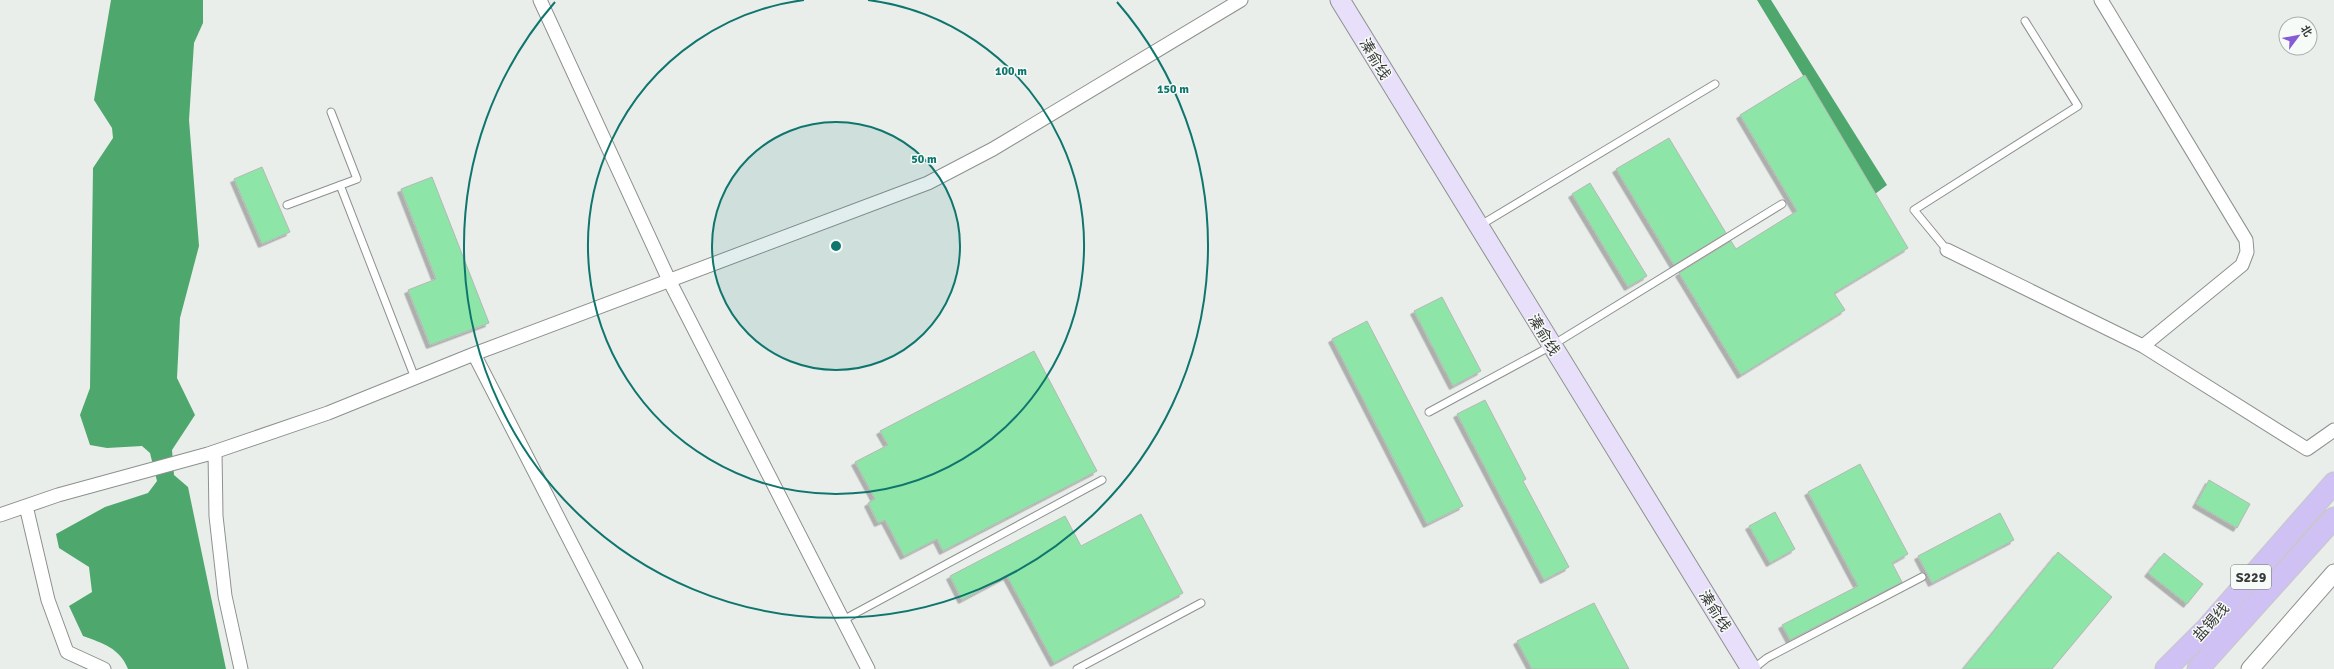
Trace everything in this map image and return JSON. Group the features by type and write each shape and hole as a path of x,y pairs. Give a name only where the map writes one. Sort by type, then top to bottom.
{"main road":[{"name":"溱俞线","path":"1340,0 1551,346 1752,669"},
{"name":"盐锡线","path":"2166,669 2205,630 2334,483"},
{"name":"盐锡线","path":"2198,669 2334,518"}],"street":[{"path":"540,0 669,280 868,669"},
{"path":"0,515 26,506 215,452 328,413 474,354 928,183 993,149 1241,0"},
{"path":"2101,0 2246,240 2247,252 2242,264 2143,346"},
{"path":"1947,250 2143,346 2307,449 2334,430"},
{"path":"474,354 636,669"},
{"path":"215,452 216,516 225,596 241,669"},
{"path":"26,506 48,600 67,652 104,669"},
{"path":"2250,669 2334,573"}],"lane":[{"path":"1947,250 1914,210 2078,106 2025,21"},
{"path":"1478,227 1715,84"},
{"path":"287,205 358,179 331,112"},
{"path":"340,185 415,378"},
{"path":"1429,412 1551,346 1782,204"},
{"path":"843,620 1102,480"},
{"path":"1752,669 1767,658 1922,577"},
{"path":"1077,669 1201,603"}],"shaded area":[{"path":"111,0 203,0 203,23 194,43 189,120 199,246 180,318 177,378 195,415 172,450 174,475 188,487 226,669 128,669 125,662 110,647 83,636 69,606 92,592 89,567 59,548 56,534 105,507 148,493 157,481 150,453 142,446 107,448 90,445 80,415 90,388 93,168 113,138 112,128 94,100"},
{"path":"1757,0 1771,0 1887,185 1875,194"}],"building":[{"path":"1805,75 1908,248 1834,293 1845,310 1741,375 1679,273 1731,241 1736,249 1797,211 1740,115"},
{"path":"1669,138 1726,233 1674,265 1616,169"},
{"path":"262,167 290,232 262,244 234,179"},
{"path":"432,177 489,323 430,345 408,290 436,279 401,189"},
{"path":"1590,183 1647,276 1628,287 1572,194"},
{"path":"1442,297 1481,371 1453,386 1414,311"},
{"path":"1367,321 1463,506 1427,524 1332,339"},
{"path":"1034,351 1097,471 943,551 937,539 904,556 885,520 878,523 868,503 875,499 855,462 888,445 880,431"},
{"path":"1485,400 1526,479 1523,481 1569,567 1544,580 1457,414"},
{"path":"1860,464 1908,554 1892,563 1902,582 1790,640 1782,625 1858,586 1808,492"},
{"path":"2209,480 2250,504 2237,528 2196,504"},
{"path":"1775,512 1795,549 1770,563 1749,526"},
{"path":"2000,513 2014,540 1932,583 1918,556"},
{"path":"1141,514 1183,593 1054,663 1007,576 962,600 950,576 1065,516 1081,546"},
{"path":"2058,552 2112,597 2052,669 1963,669"},
{"path":"2164,553 2203,584 2187,604 2148,573"},
{"path":"1594,603 1629,669 1532,669 1517,641"}]}
